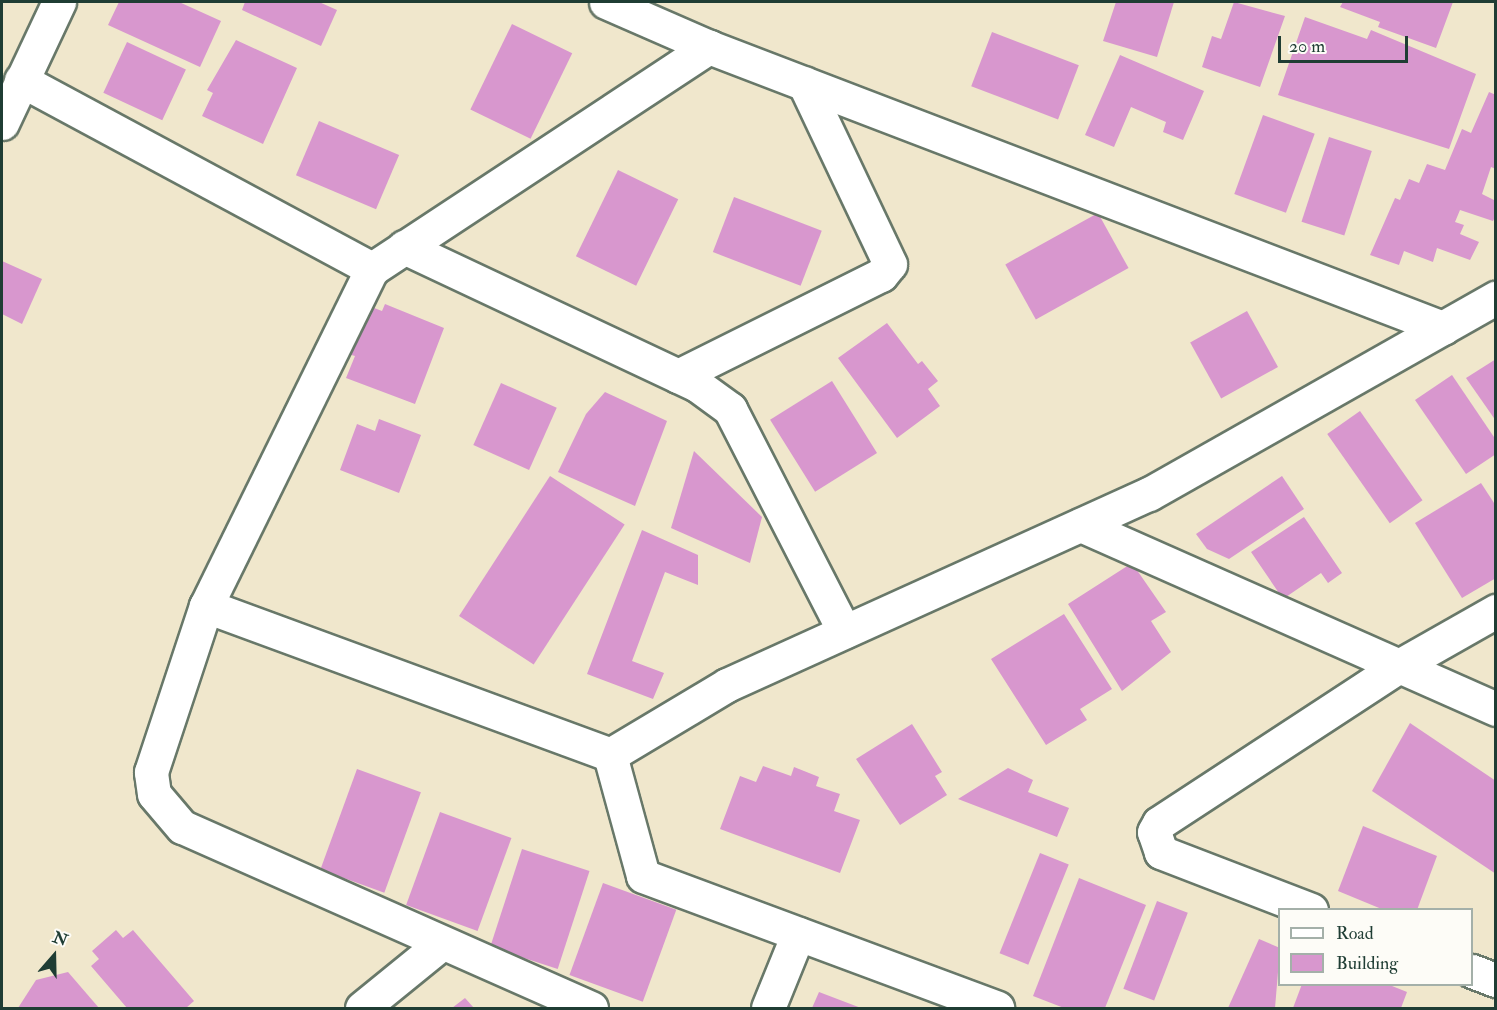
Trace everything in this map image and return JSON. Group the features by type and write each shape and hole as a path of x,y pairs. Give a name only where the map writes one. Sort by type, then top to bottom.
{"street":[{"path":"2,123 58,2"},
{"path":"606,2 654,11 708,47 1443,328"},
{"path":"591,1008 182,827 160,803 151,772 206,606 372,269 708,47"},
{"path":"21,80 372,269"},
{"path":"678,376 881,275 890,264 804,83"},
{"path":"404,247 678,376 715,396 743,427 844,632"},
{"path":"610,755 727,685 1149,494 1496,298"},
{"path":"1081,525 1496,709"},
{"path":"206,606 610,755"},
{"path":"1308,908 1161,852 1154,832 1159,823 1399,666 1496,611"},
{"path":"610,755 643,876 997,1008"},
{"path":"768,1008 798,934"},
{"path":"362,1008 442,943"},
{"path":"1473,971 1496,980"}],"building":[{"path":"119,2 179,2 221,21 200,67 108,25"},
{"path":"245,2 319,2 337,10 321,46 242,10"},
{"path":"1116,2 1174,2 1157,57 1103,41"},
{"path":"1234,2 1285,16 1260,87 1202,67 1212,36 1221,39"},
{"path":"1343,2 1453,2 1436,48 1378,27 1380,22 1340,7"},
{"path":"1305,17 1367,39 1371,30 1476,74 1449,149 1278,95"},
{"path":"512,24 572,53 531,139 470,109"},
{"path":"992,32 1079,65 1058,119 971,86"},
{"path":"236,40 297,68 263,144 202,116 213,93 207,90"},
{"path":"127,42 186,69 162,120 103,93"},
{"path":"1120,55 1204,91 1183,140 1163,132 1166,122 1131,107 1114,147 1085,135"},
{"path":"1489,92 1496,95 1496,169 1491,167 1482,194 1496,201 1496,215 1493,221 1460,210 1455,222 1464,225 1460,234 1479,242 1470,260 1437,248 1433,262 1404,251 1399,265 1370,255 1395,198 1400,200 1409,179 1419,183 1427,164 1445,170 1462,129 1471,133"},
{"path":"1263,115 1315,134 1286,213 1234,194"},
{"path":"319,121 399,155 376,209 296,175"},
{"path":"1329,137 1372,151 1344,236 1301,222"},
{"path":"618,170 678,199 636,286 576,256"},
{"path":"734,197 822,231 801,286 713,252"},
{"path":"1098,213 1129,268 1036,319 1005,264"},
{"path":"2,261 42,279 22,324 2,314"},
{"path":"385,304 444,328 415,404 346,378 355,356 348,354 369,306 382,311"},
{"path":"1247,311 1278,367 1221,398 1190,343"},
{"path":"887,323 918,364 922,361 938,381 928,389 940,406 897,438 838,358"},
{"path":"1496,359 1496,421 1466,378"},
{"path":"1452,375 1496,440 1496,454 1466,474 1415,400"},
{"path":"832,381 877,453 815,492 770,420"},
{"path":"501,383 557,408 529,470 473,445"},
{"path":"605,392 667,421 635,506 558,472 586,414"},
{"path":"1360,411 1423,500 1390,523 1327,434"},
{"path":"379,419 421,435 399,493 340,470 357,424 375,431"},
{"path":"694,451 762,517 750,563 671,528"},
{"path":"550,476 625,524 534,665 459,616"},
{"path":"1282,476 1304,509 1229,559 1207,549 1196,534"},
{"path":"1481,483 1496,506 1496,578 1462,598 1415,523"},
{"path":"1304,517 1342,573 1328,583 1321,573 1283,599 1251,552"},
{"path":"642,530 698,555 698,585 665,572 632,661 664,673 653,699 587,674"},
{"path":"1132,563 1166,612 1151,621 1171,652 1122,691 1068,604"},
{"path":"1064,614 1112,689 1080,709 1087,720 1046,745 991,659"},
{"path":"1410,723 1496,781 1496,874 1372,791"},
{"path":"912,724 942,772 935,776 947,795 900,825 856,759"},
{"path":"763,766 791,776 794,767 819,777 816,786 840,794 834,811 860,820 840,873 720,829 740,776 756,782"},
{"path":"1008,768 1033,780 1028,792 1069,808 1057,837 958,799"},
{"path":"357,769 421,792 384,893 320,870"},
{"path":"440,812 511,838 478,931 406,905"},
{"path":"1363,826 1437,856 1418,908 1379,908 1338,891"},
{"path":"522,849 590,871 558,969 490,947"},
{"path":"1040,853 1069,865 1028,965 1000,953"},
{"path":"1079,878 1146,905 1105,1008 1064,1008 1033,996"},
{"path":"603,883 676,910 643,1002 569,975"},
{"path":"1157,901 1188,913 1154,1001 1123,989"},
{"path":"116,930 123,938 133,930 194,1001 186,1008 127,1008 91,966 99,959 92,951"},
{"path":"1259,939 1278,947 1275,1008 1228,1008"},
{"path":"68,972 99,1008 18,1008 36,980"},
{"path":"1301,986 1392,986 1407,992 1401,1008 1293,1008"},
{"path":"819,992 861,1008 812,1008"},
{"path":"465,998 474,1008 452,1008"}]}
